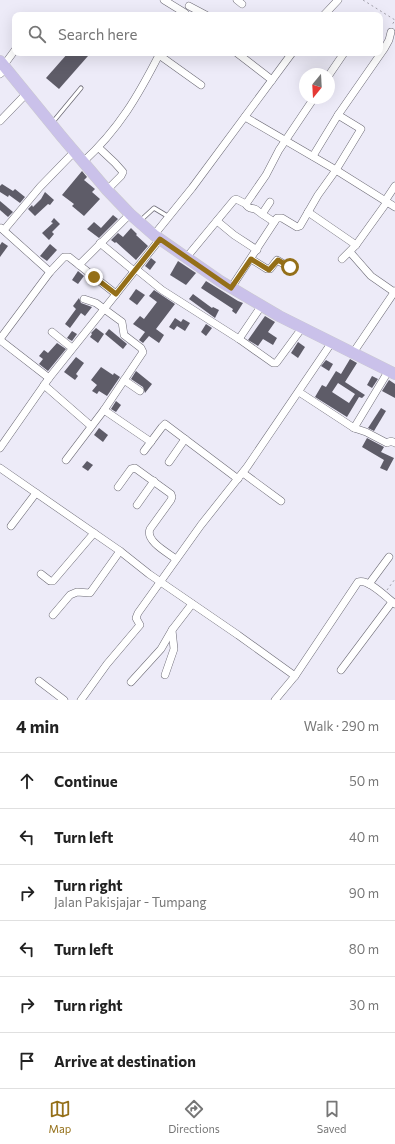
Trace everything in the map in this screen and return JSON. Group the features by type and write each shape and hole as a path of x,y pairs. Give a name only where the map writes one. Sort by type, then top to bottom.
{"main road":[{"path":"3,67 107,190 139,223 186,258 231,288 302,328 392,372"}],"street":[{"path":"164,0 181,12"},
{"path":"327,12 338,0"},
{"path":"185,12 191,3 202,12"},
{"path":"383,50 389,40 391,32"},
{"path":"3,67 12,54"},
{"path":"83,162 114,131 132,105 158,56"},
{"path":"162,56 201,85"},
{"path":"241,56 272,80"},
{"path":"0,448 49,378 135,270 168,218 290,56"},
{"path":"334,68 342,56"},
{"path":"313,156 338,115 379,56"},
{"path":"0,121 26,94"},
{"path":"246,204 266,175 286,140 310,104"},
{"path":"231,288 274,222 279,217 298,227 336,170 361,129 338,115"},
{"path":"245,117 313,156 395,207"},
{"path":"98,148 122,172 121,176 107,190"},
{"path":"50,272 2,229 74,152"},
{"path":"342,259 356,245 395,186"},
{"path":"186,258 236,199 246,204 251,209 255,209 274,222"},
{"path":"262,214 270,202"},
{"path":"308,212 356,245"},
{"path":"79,265 130,214"},
{"path":"217,221 234,235 257,250"},
{"path":"100,243 162,290 239,339 271,362 276,363 302,328"},
{"path":"350,252 371,276 395,291 353,353"},
{"path":"49,378 0,339 61,258 66,256 69,257 116,294"},
{"path":"251,259 269,270 278,260 290,267"},
{"path":"66,460 104,410 142,354 143,350 124,334 122,322 94,302 84,299"},
{"path":"239,339 262,305"},
{"path":"52,332 72,348"},
{"path":"81,700 107,664 140,625 136,618 137,615 201,525 243,473 332,342"},
{"path":"354,428 392,372"},
{"path":"124,380 140,391"},
{"path":"44,385 92,426"},
{"path":"298,392 354,428 365,431 388,443 391,441 395,443"},
{"path":"104,410 151,442"},
{"path":"144,451 164,424 238,479"},
{"path":"169,462 185,439"},
{"path":"0,468 120,551 161,582 295,676"},
{"path":"118,487 133,468 140,470 171,494 172,496 170,502 148,534 152,541 176,559"},
{"path":"243,473 281,501"},
{"path":"137,505 154,481"},
{"path":"12,526 36,493"},
{"path":"41,574 50,581 53,581 94,533"},
{"path":"53,615 70,595 77,592 90,593 120,551"},
{"path":"369,584 389,557"},
{"path":"275,700 295,676 355,584 360,581 369,584 394,603 341,670"},
{"path":"131,682 161,649 172,630 192,604"},
{"path":"165,676 174,649 172,630"},
{"path":"39,681 64,700"}],"lane":[{"path":"51,124 81,88"},
{"path":"139,223 154,208 168,218"}],"path":[{"path":"363,0 382,12"},
{"path":"383,12 395,20 393,22"},
{"path":"384,595 395,579"}],"building":[{"path":"65,56 88,56 59,89 46,78"},
{"path":"82,171 87,177 84,180 95,189 92,192 100,199 84,216 72,206 74,204 62,195"},
{"path":"2,184 13,191 15,189 25,197 20,203 9,195 8,197 0,192 0,186"},
{"path":"45,192 54,200 50,205 48,204 35,216 28,209 32,205 33,207 41,199"},
{"path":"0,201 13,212 8,217 0,210"},
{"path":"113,215 118,219 99,238 87,229 94,222 101,228"},
{"path":"54,218 60,224 52,232 54,234 49,240 42,233 53,223 51,222"},
{"path":"131,228 148,246 136,260 116,242 115,243 111,240 118,233 123,237"},
{"path":"2,242 8,246 0,257 0,245"},
{"path":"50,244 57,250 47,261 40,256"},
{"path":"151,258 156,262 150,270 145,266"},
{"path":"178,261 196,273 186,285 170,275"},
{"path":"78,271 84,276 78,284 72,280"},
{"path":"206,281 243,303 236,314 232,311 233,309 201,288"},
{"path":"136,289 145,295 137,305 129,299"},
{"path":"154,290 175,304 156,329 164,335 159,343 149,336 143,343 139,340 145,332 133,324 140,316 144,319 157,302 149,296"},
{"path":"193,294 212,308 213,307 219,310 215,318 189,299"},
{"path":"79,298 81,303 92,307 85,316 81,313 70,328 65,324 76,309 73,306"},
{"path":"265,316 275,322 268,332 277,338 273,345 263,339 258,346 248,340"},
{"path":"175,318 181,322 183,319 190,323 185,331 177,326 174,330 169,327"},
{"path":"206,324 212,328 206,336 201,332"},
{"path":"96,328 104,334 98,343 90,337 92,334 91,333"},
{"path":"109,329 127,344 123,349 105,334"},
{"path":"72,331 77,334 72,341 67,338"},
{"path":"298,342 305,347 298,358 291,353"},
{"path":"57,343 66,349 48,371 39,364 43,359 39,356 44,350 48,353"},
{"path":"76,357 84,363 76,374 78,376 75,380 64,372"},
{"path":"350,359 357,363 345,382 365,395 362,398 359,397 347,417 315,397 322,385 326,387 336,371 341,374","holes":["338,383 355,394 349,403 332,392"]},
{"path":"326,360 333,364 329,371 321,366"},
{"path":"101,367 113,375 114,373 120,377 107,396 99,391 97,394 92,391 97,385 91,380"},
{"path":"136,371 152,384 145,393 143,387 131,379"},
{"path":"372,376 378,379 372,388 367,385"},
{"path":"389,380 395,384 395,398 382,391"},
{"path":"116,401 121,405 116,412 111,409"},
{"path":"381,408 386,411 374,431 368,428"},
{"path":"99,428 108,435 103,442 94,435"},
{"path":"367,438 384,447 381,452 394,458 387,471 380,468 384,460 362,447"},
{"path":"87,461 93,465 88,471 82,467"}],"route":[{"path":"94,277 116,294 160,239 231,288 251,259 269,270 278,260 290,267"}]}
